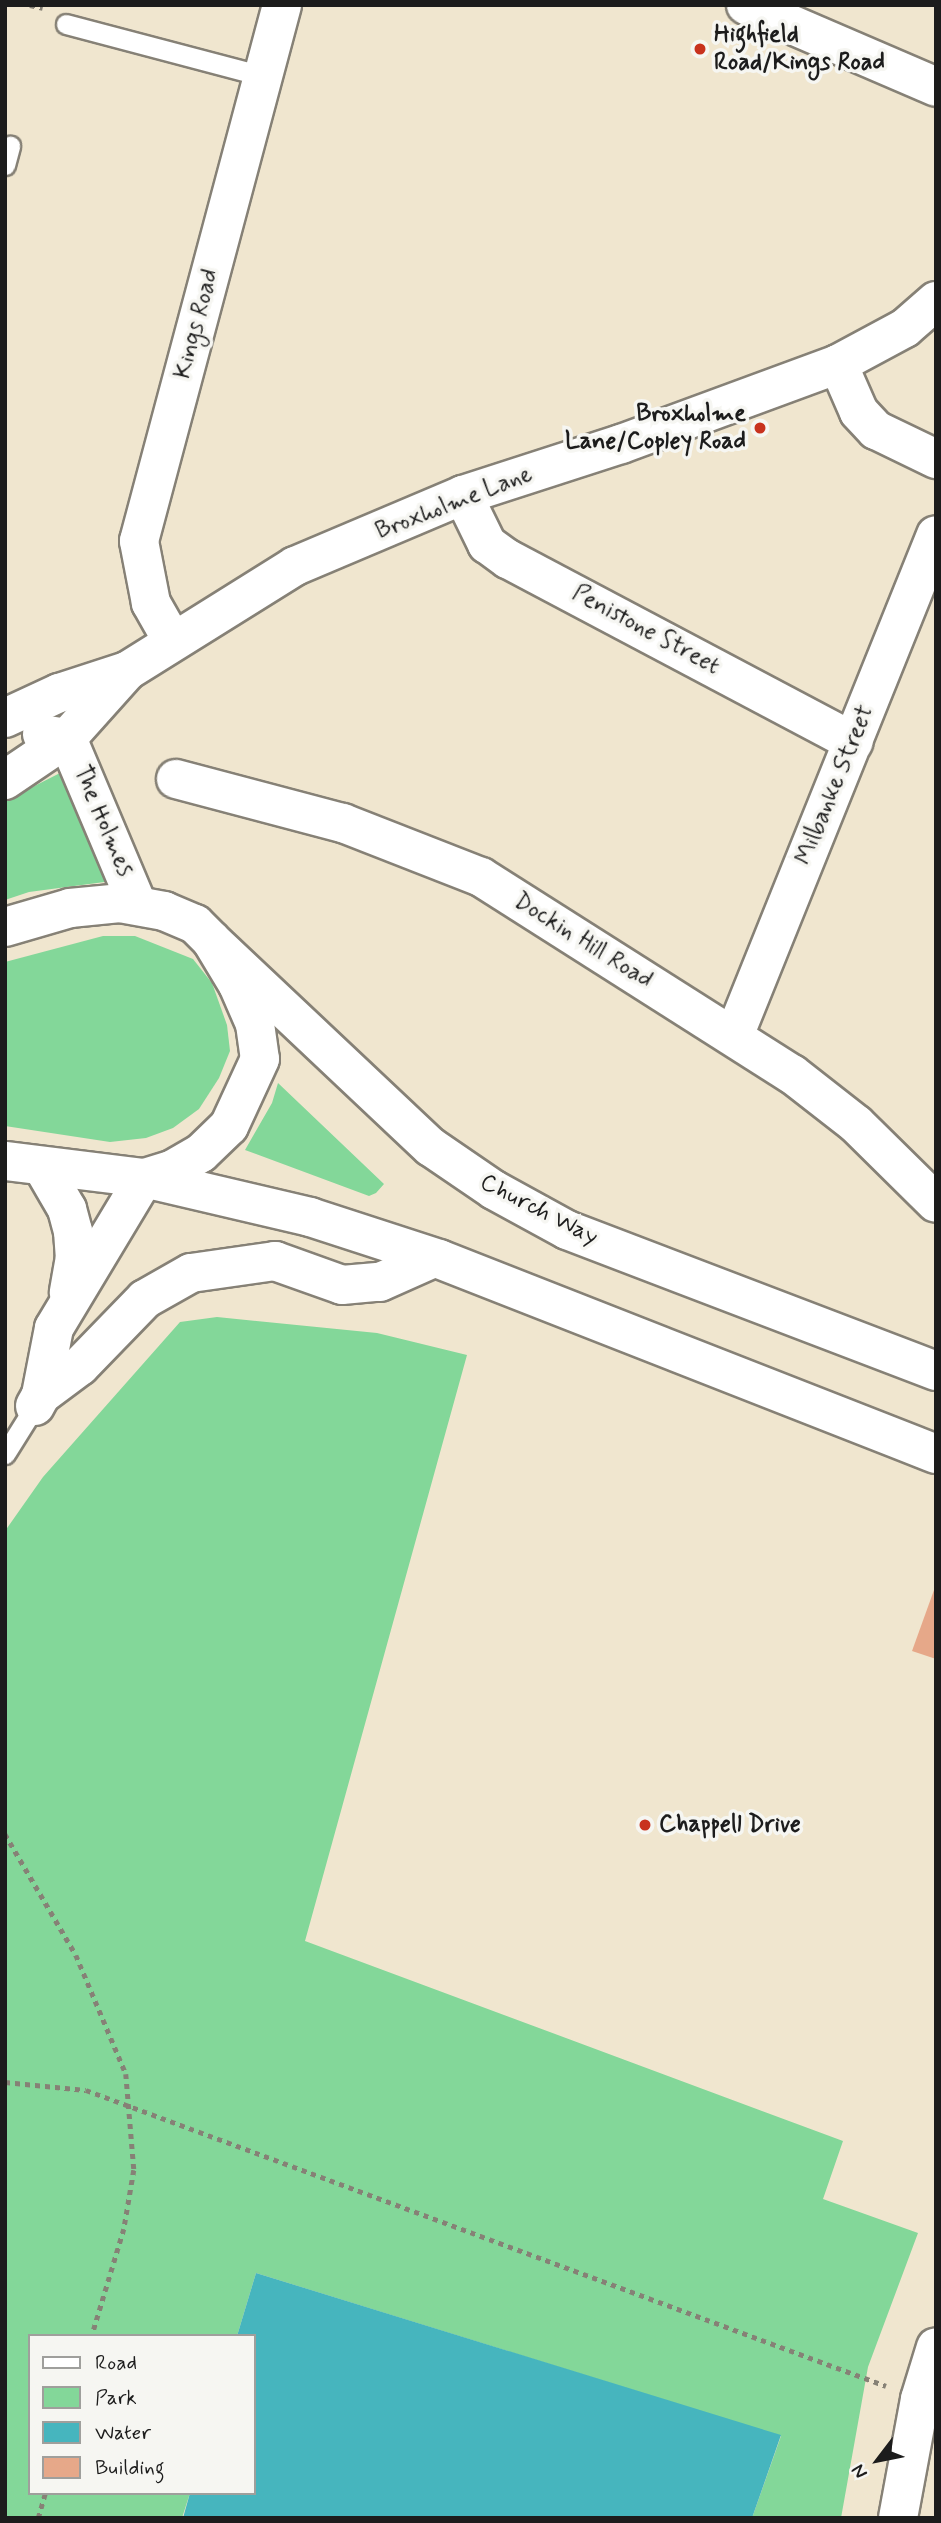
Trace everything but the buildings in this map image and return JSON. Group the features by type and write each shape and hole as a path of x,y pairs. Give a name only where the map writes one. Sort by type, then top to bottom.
{"main road":[{"name":"Kings Road","path":"172,640 151,603 139,541 282,5"},
{"path":"746,5 936,87"},
{"name":"Broxholme Lane","path":"172,640 295,566 463,495 621,444 838,364 905,328 936,301"},
{"path":"838,364 859,412 876,429 936,459"},
{"name":"Penistone Street","path":"463,495 487,544 508,559 853,742"},
{"name":"Milbanke Street","path":"734,1036 936,535"},
{"name":"The Holmes","path":"5,780 67,738 127,671 172,640"},
{"name":"The Holmes","path":"5,718 60,693 127,671"},
{"name":"The Holmes","path":"5,733 67,738"},
{"name":"The Holmes","path":"67,738 137,904"},
{"name":"Dockin Hill Road","path":"176,779 344,823 481,877 734,1036 856,1124 936,1203"},
{"path":"5,927 71,908 137,904"},
{"name":"Church Way","path":"137,904 195,924 430,1147 494,1190 567,1230 936,1371"},
{"path":"38,1400 49,1341 67,1301 144,1178 171,1170 201,1153 229,1126 260,1059 255,1024 211,940"},
{"path":"5,1161 144,1178 310,1217 434,1258 936,1454"},
{"path":"43,1166 67,1209 73,1231 75,1257 67,1301"},
{"path":"38,1400 80,1366 145,1299 191,1273 275,1261 342,1285 380,1282 434,1258"},
{"path":"898,2518 920,2399 936,2347"}],"lane":[{"path":"66,24 263,76"},
{"path":"5,1454 38,1400"}],"path":[{"path":"5,1834 76,1955 126,2074 131,2107 132,2182 124,2228 93,2334"},
{"path":"5,2082 86,2090 920,2399"},
{"path":"38,2518 44,2495"}],"green space":[{"path":"60,773 80,806 112,881 29,892 5,900 5,801"},
{"path":"103,936 135,936 193,959 212,983 227,1025 230,1051 219,1078 199,1109 173,1128 146,1138 110,1142 5,1126 5,962"},
{"path":"278,1083 384,1184 376,1193 369,1196 245,1150 272,1103"},
{"path":"217,1317 377,1333 467,1355 305,1941 843,2141 823,2199 918,2233 868,2367 841,2518 752,2518 781,2436 256,2273 238,2334 28,2334 28,2495 189,2495 182,2518 5,2518 5,1531 43,1477 180,1322"}],"water":[{"path":"256,2273 781,2435 752,2518 183,2518 189,2495 256,2495 256,2334 238,2334"}],"place":[{"name":"Highfield Road/Kings Road","path":"700,49"},
{"name":"Broxholme Lane/Copley Road","path":"760,428"},
{"name":"Chappell Drive","path":"645,1825"}]}
